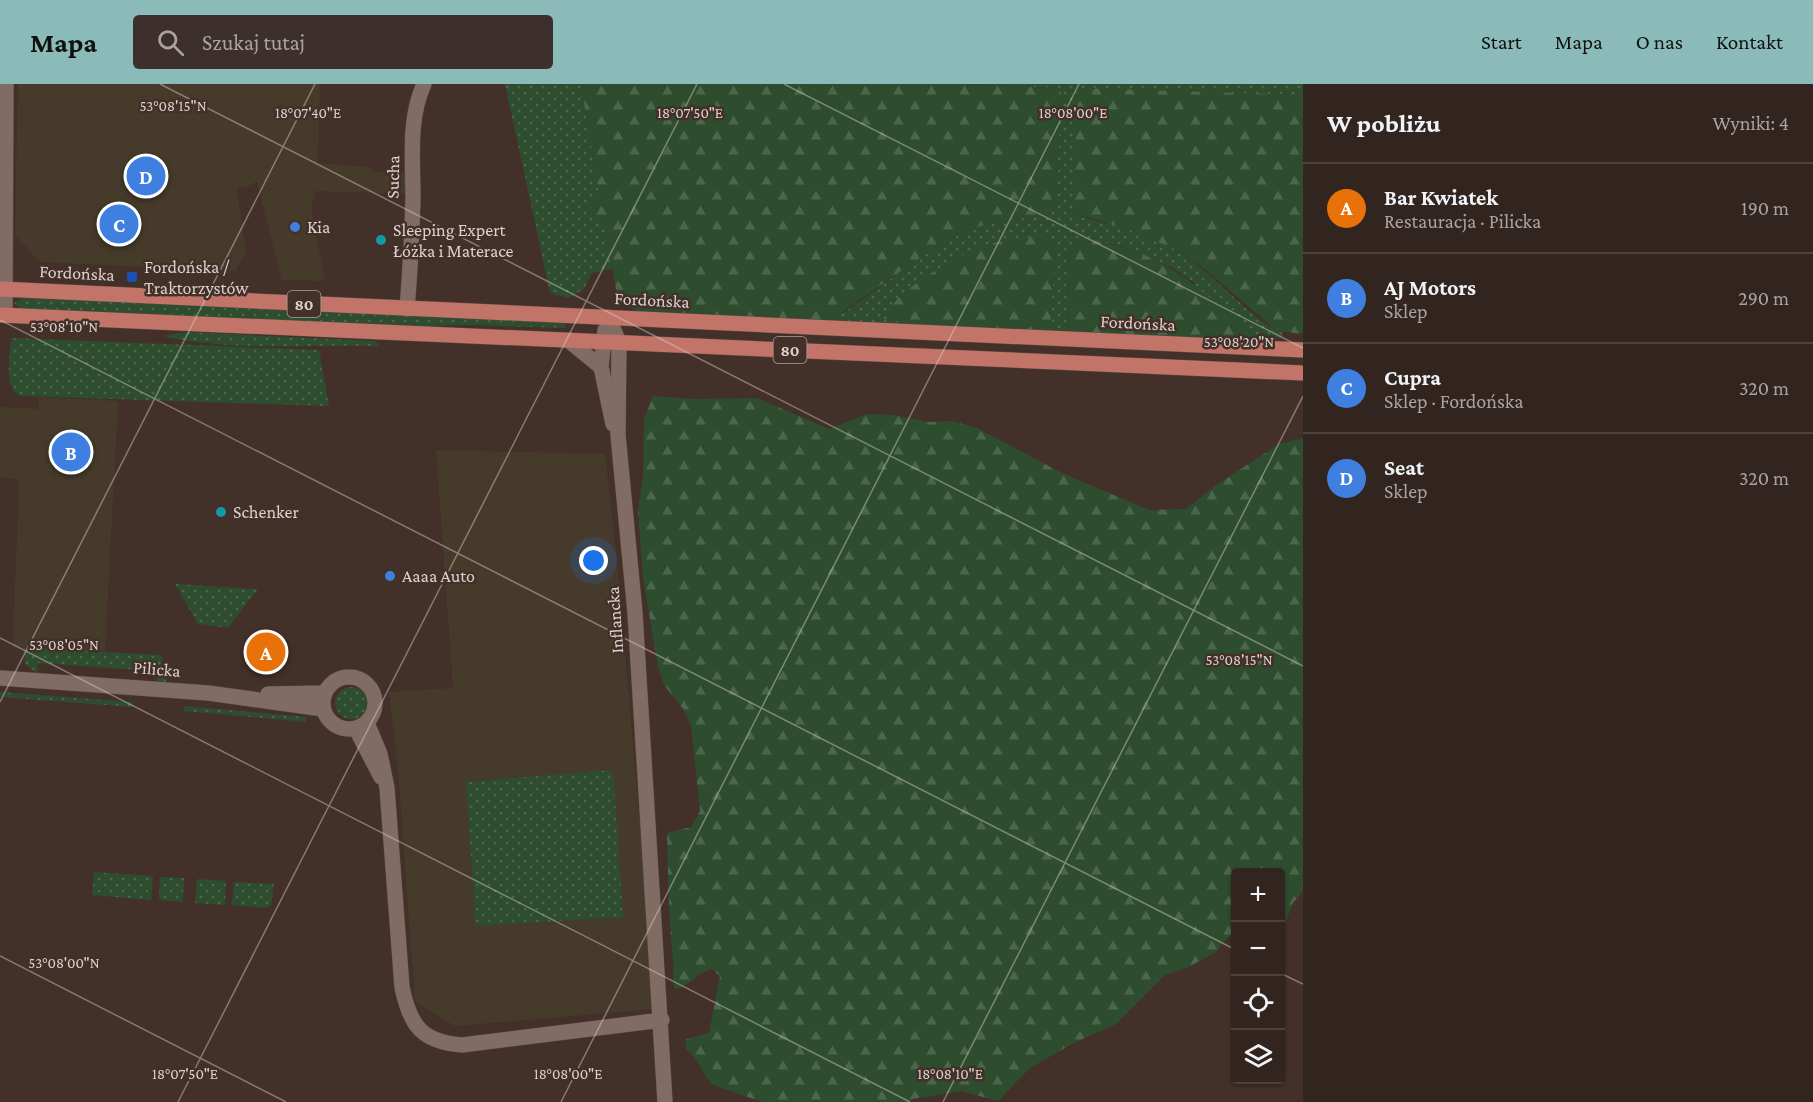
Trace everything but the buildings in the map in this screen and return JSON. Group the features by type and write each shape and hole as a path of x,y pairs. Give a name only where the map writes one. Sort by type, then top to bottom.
{"main road":[{"name":"Fordońska","path":"3,289 1303,350"},
{"name":"80","path":"3,315 1303,373"}],"street":[{"path":"3,315 6,84"},
{"name":"Sucha","path":"407,309 412,237 414,122 418,97 424,84"},
{"path":"608,317 619,342"},
{"name":"Inflancka","path":"608,317 601,367 611,419 618,435"},
{"path":"569,341 601,367"},
{"name":"Inflancka","path":"619,342 618,435 642,731 662,1020 665,1102"},
{"name":"Pilicka","path":"0,678 238,696 323,709"},
{"path":"342,678 356,678 364,681 374,695 375,703 361,726 339,728 327,717 323,709 325,693 332,684 342,678"},
{"name":"Pilicka","path":"238,696 325,693"},
{"path":"361,726 380,754 387,788 402,987 409,1014 426,1036 442,1043 462,1045 662,1020"}],"shaded area":[{"path":"18,84 320,84 318,163 369,167 373,172 409,173 407,194 316,191 311,207 325,281 282,280 257,181 237,189 246,254 235,271 40,262 15,235"},
{"path":"39,397 118,401 105,652 13,647 19,479 0,477 0,407 38,409"},
{"path":"436,450 605,454 618,571 656,1009 455,1026 415,1002 398,770 389,692 453,688"}],"green space":[{"path":"505,84 581,84 612,269 592,273 584,289 569,298 550,293"},
{"path":"581,84 962,84 1061,88 1056,208 1047,216 1001,220 965,231 923,256 832,319 821,321 637,311 623,304 617,294 603,221 595,219 588,201 599,194"},
{"path":"962,84 1303,84 1303,95 1077,89 1074,211 1092,220 1140,233 1174,249 1193,261 1259,319 1283,333 1283,337 1258,341 1206,338 1242,339 1192,281 1171,267 1121,246 1099,241 1070,246 1067,333 1050,332 1055,245 984,246 940,268 892,302 934,327 821,321 846,311 923,256 965,231 1001,220 1047,216 1056,208 1061,88"},
{"path":"1077,88 1303,95 1303,334 1277,331 1202,267 1179,251 1125,228 1076,214 1073,207"},
{"path":"1045,236 1052,239 1055,245 1050,332 934,327 884,319 888,309 911,287 974,249 992,243"},
{"path":"1081,238 1131,250 1171,269 1207,295 1245,328 1247,337 1242,339 1067,333 1070,246 1074,240"},
{"path":"25,297 566,322 565,328 470,325 386,327 23,311 14,303"},
{"path":"188,332 376,341 379,346 243,346 163,336"},
{"path":"11,338 319,350 329,406 21,396 15,392 9,379"},
{"path":"653,396 694,399 757,398 829,429 867,414 892,415 930,422 952,421 977,428 1062,473 1149,510 1186,509 1215,486 1279,444 1303,438 1303,891 1293,903 1285,924 1285,868 1231,868 1231,937 1228,937 1216,952 1189,967 1165,975 1116,1024 1072,1044 1030,1068 998,1101 961,1091 912,1099 910,1102 762,1102 711,1084 694,1057 686,1049 686,1039 709,1033 720,976 712,969 675,989 673,982 667,833 691,827 700,811 691,726 683,709 664,685 658,667 643,577 638,511 643,477 644,419"},
{"path":"175,584 258,589 228,628 198,624"},
{"path":"24,648 162,655 161,666 167,672 166,682 157,681 157,671 38,663 37,673 25,664"},
{"path":"351,687 363,691 367,703 363,715 351,719 339,715 335,703 339,691"},
{"path":"0,692 133,702 133,707 0,697"},
{"path":"184,706 306,717 306,722 184,711"},
{"path":"613,770 623,917 476,926 466,782"},
{"path":"94,872 153,876 151,900 92,895"},
{"path":"160,877 184,878 183,902 159,900"},
{"path":"197,879 226,881 225,905 195,903"},
{"path":"234,882 274,884 271,905 266,908 232,905"}],"place":[{"name":"Seat","path":"146,176"},
{"name":"Cupra","path":"119,224"},
{"name":"Kia","path":"295,227"},
{"name":"Sleeping Expert Łóżka i Materace","path":"381,240"},
{"name":"Fordońska / Traktorzystów","path":"132,277"},
{"name":"AJ Motors","path":"71,452"},
{"name":"Schenker","path":"221,512"},
{"name":"Aaaa Auto","path":"390,576"},
{"name":"Bar Kwiatek","path":"266,652"}]}
